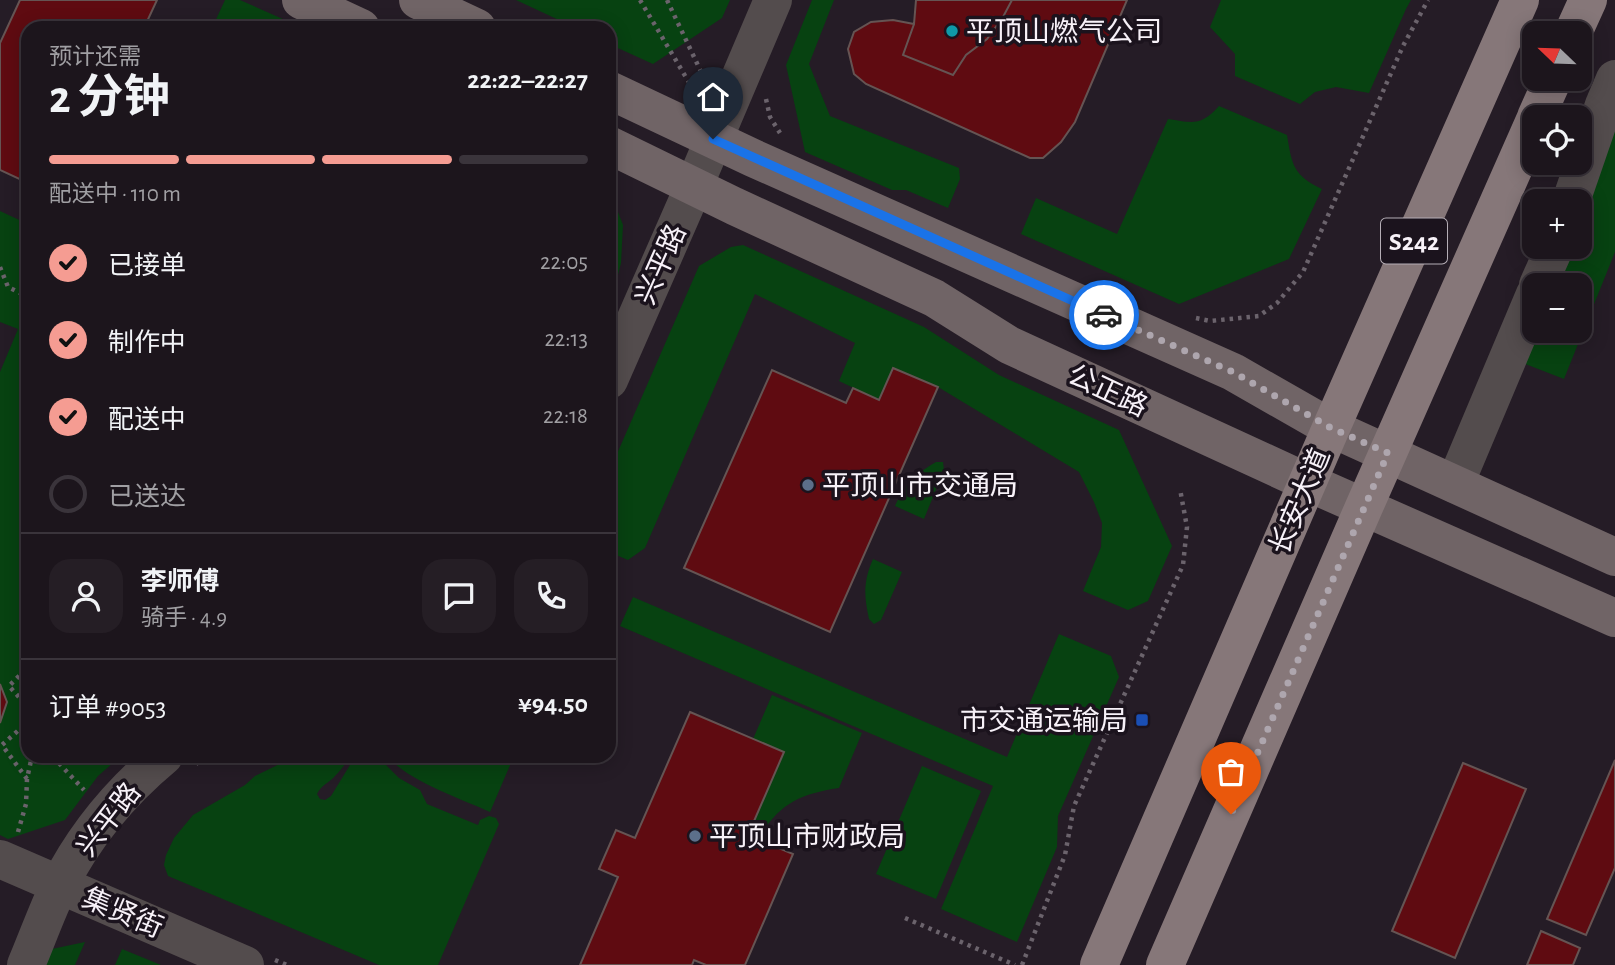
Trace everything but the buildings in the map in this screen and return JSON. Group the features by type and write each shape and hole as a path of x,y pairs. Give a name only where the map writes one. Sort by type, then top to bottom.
{"main road":[{"path":"301,0 345,21"},
{"path":"418,0 462,21"},
{"name":"长安大道","path":"1099,965 1307,482 1520,0"},
{"path":"1578,21 1588,0"},
{"path":"616,93 1233,372 1331,428 1615,558"},
{"name":"公正路","path":"616,148 934,298 1009,345 1307,482 1615,618"},
{"name":"S242","path":"1165,965 1522,149"}],"street":[{"name":"兴平路","path":"616,364 773,0"},
{"path":"1575,189 1615,79"},
{"path":"1455,484 1522,325"},
{"name":"兴平路","path":"26,965 60,885 106,814 134,784 175,763"},
{"name":"集贤街","path":"5,861 260,962"}],"path":[{"path":"640,0 690,84"},
{"path":"667,0 705,81"},
{"path":"1190,316 1210,321 1259,316 1277,303 1303,272 1403,47 1428,0"},
{"path":"765,95 770,117 783,139"},
{"path":"0,267 8,287 21,294"},
{"path":"1021,965 1065,855 1074,806 1183,565 1187,527 1180,489"},
{"path":"21,674 9,686 21,699"},
{"path":"21,728 2,745 27,779"},
{"path":"5,861 26,804 30,763"},
{"path":"59,763 106,814"},
{"path":"905,918 1015,965"},
{"path":"260,962 287,965"}],"green space":[{"path":"225,0 240,0 287,21 215,21"},
{"path":"516,0 730,0 722,18 653,64 616,47 616,21 561,21"},
{"path":"812,0 834,0 809,64 830,116 959,168 960,179 948,208 906,190 892,190 805,152 786,65"},
{"path":"1221,0 1411,0 1369,93 1336,87 1315,92 1300,104 1235,76 1235,54 1210,27"},
{"path":"1219,106 1287,135 1290,154 1296,168 1305,179 1322,189 1289,259 1179,304 1021,234 1036,198 1117,234 1168,119 1196,122 1207,117"},
{"path":"1615,108 1615,252 1592,309 1592,273 1557,273 1562,259 1592,259 1592,189 1588,189"},
{"path":"616,207 623,225 621,263 616,282"},
{"path":"0,211 21,221 21,763 113,763 98,776 65,820 8,839 0,835 0,372 18,329 0,322"},
{"path":"743,245 924,327 999,375 1119,430 1172,546 1148,601 1128,610 1083,591 1101,547 1102,523 1079,472 938,387 894,368 879,400 839,381 855,343 755,294 645,548 628,560 616,555 616,456 699,266 731,247"},
{"path":"1529,343 1578,343 1564,379 1520,362"},
{"path":"936,462 943,462 944,470 924,519 895,506 911,480"},
{"path":"873,559 902,572 881,620 874,624 869,619 865,596 867,575"},
{"path":"633,597 1007,757 1059,634 1111,656 1119,677 1058,816 1057,847 1017,942 941,909 993,786 620,626"},
{"path":"772,695 862,733 839,788 812,794 791,803 774,817 758,839 748,835 783,752 753,739"},
{"path":"282,763 346,763 317,794 320,799 325,800 331,796 352,763 383,763 399,778 420,790 427,804 478,825 480,820 489,816 496,818 499,824 438,965 379,965 168,876 164,865 166,855 174,838 193,815 245,785 255,776"},
{"path":"394,763 511,763 490,812 420,781"},
{"path":"922,766 981,791 936,899 876,874"},
{"path":"85,942 75,965 40,965 47,950"},
{"path":"122,949 161,965 115,965"}],"way so far":[{"path":"1104,315 1233,372 1331,428 1388,453 1231,814"}],"place":[{"name":"平顶山燃气公司","path":"952,31"},
{"name":"平顶山市交通局","path":"808,485"},
{"name":"市交通运输局","path":"1142,720"},
{"name":"平顶山市财政局","path":"695,836"}],"route":[{"path":"713,139 1104,315"}]}
